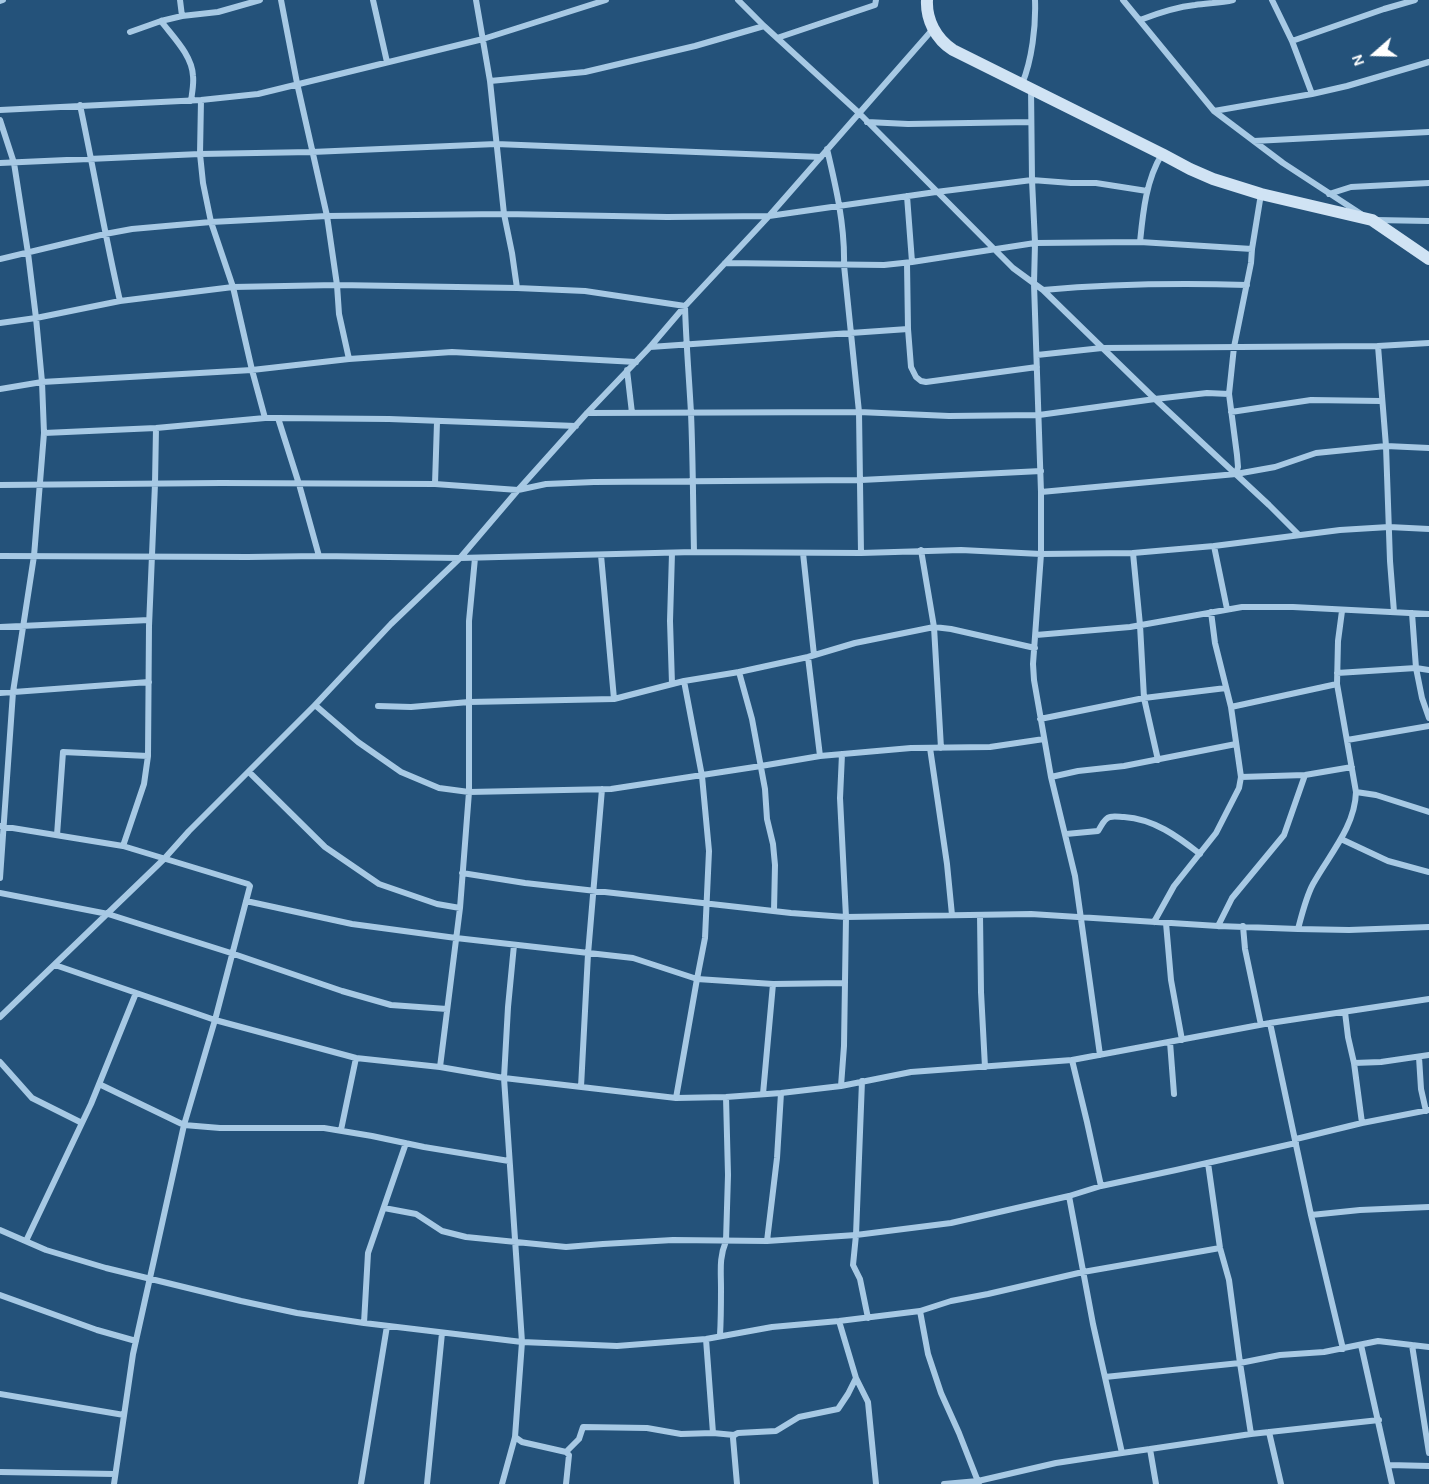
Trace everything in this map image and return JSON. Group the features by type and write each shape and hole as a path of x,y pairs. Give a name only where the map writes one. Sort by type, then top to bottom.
{"main road":[{"path":"927,0 927,13 933,29 944,44 953,50 1190,170 1261,194 1372,220 1429,260"}],"street":[{"path":"180,0 182,16"},
{"path":"130,32 161,21 218,12 260,0"},
{"path":"281,0 327,216 340,318 349,359"},
{"path":"374,0 387,62"},
{"path":"476,0 490,81 504,214 517,288"},
{"path":"0,110 191,101 258,94 483,39 606,0"},
{"path":"738,0 859,113 1013,268 1043,290 1299,535"},
{"path":"777,38 859,12 875,5 876,0"},
{"path":"1035,0 1026,86 1031,122 1041,471 1041,554 1034,680 1051,777 1075,876 1100,1055"},
{"path":"1123,0 1214,111 1283,163 1372,220 1429,221"},
{"path":"1140,20 1163,10 1233,0"},
{"path":"1272,0 1292,41 1312,94"},
{"path":"1292,41 1415,0"},
{"path":"161,21 192,68 191,101"},
{"path":"490,81 585,72 695,46 764,26"},
{"path":"0,1017 164,860 189,831 315,705 391,624 460,558 587,413 769,216 933,29"},
{"path":"1214,111 1312,94 1429,62"},
{"path":"201,100 200,154 203,183 211,222 233,287 265,418"},
{"path":"80,105 120,301"},
{"path":"0,120 14,163 28,253 42,382 44,433 34,556 13,692 0,878"},
{"path":"867,122 920,124 1031,122"},
{"path":"1254,141 1429,132"},
{"path":"0,163 496,144 820,157"},
{"path":"827,149 840,205 859,412 861,553"},
{"path":"1140,242 1147,190 1155,165 1162,154"},
{"path":"0,259 132,229 211,222 327,216 504,214 769,216 1032,180 1104,184 1147,190"},
{"path":"1329,194 1351,187 1429,183"},
{"path":"1236,474 1237,455 1229,394 1234,347 1251,263 1261,194"},
{"path":"907,196 908,328 912,372 921,381 926,382 1037,367"},
{"path":"725,263 884,265 1035,243 1140,242 1252,249"},
{"path":"1043,290 1185,284 1247,285"},
{"path":"0,324 120,301 233,287 337,285 517,288 585,291 685,306"},
{"path":"685,306 691,413 694,552"},
{"path":"650,347 908,328"},
{"path":"1037,355 1102,348 1378,346 1429,343"},
{"path":"1378,346 1386,447 1394,612"},
{"path":"0,389 42,382 252,370 349,359 452,352 636,362"},
{"path":"627,370 632,413"},
{"path":"587,413 859,412 949,416 1038,415 1207,393 1229,394"},
{"path":"1231,412 1311,400 1381,401"},
{"path":"44,433 156,429 265,418 389,419 576,426"},
{"path":"278,418 318,556"},
{"path":"435,484 437,422"},
{"path":"123,846 144,784 148,756 149,620 156,429"},
{"path":"1041,492 1236,474 1275,467 1316,453 1386,447 1429,448"},
{"path":"0,485 435,484 518,490 546,484 861,480 1041,471"},
{"path":"0,556 475,558 694,552 861,553 921,550 1041,554 1133,553 1214,546 1340,530 1389,527 1429,529"},
{"path":"1214,546 1227,609"},
{"path":"921,550 934,627 941,748"},
{"path":"672,553 670,621 672,684"},
{"path":"803,553 820,756"},
{"path":"1133,553 1144,698 1158,760"},
{"path":"601,555 614,699"},
{"path":"440,1067 460,908 469,792 469,621 475,558"},
{"path":"1036,635 1140,625 1242,607 1293,607 1429,614"},
{"path":"1298,929 1311,887 1341,839 1353,814 1356,792 1337,684 1338,641 1342,610"},
{"path":"1154,922 1174,886 1216,833 1239,788 1241,777 1231,707 1215,643 1211,612"},
{"path":"1412,613 1416,668 1429,718"},
{"path":"0,627 149,620"},
{"path":"378,706 411,707 469,702 614,699 684,681 740,672 811,656 855,643 934,627 1035,648"},
{"path":"1337,673 1416,668 1429,670"},
{"path":"740,672 763,775 767,819 773,844 774,911"},
{"path":"676,1098 705,938 709,851 702,776 684,681"},
{"path":"0,693 149,682"},
{"path":"1231,707 1337,684"},
{"path":"1040,719 1144,698 1226,688"},
{"path":"315,705 358,742 401,771 439,788 469,792 602,789 702,776 820,756 911,748 990,747 1044,740"},
{"path":"1347,740 1429,726"},
{"path":"1051,777 1158,760 1236,744"},
{"path":"930,748 952,915"},
{"path":"57,835 63,752 148,756"},
{"path":"841,1086 846,917 840,798 842,754"},
{"path":"1241,777 1305,775 1352,767"},
{"path":"249,772 325,847 379,884 437,904 460,908"},
{"path":"1218,926 1232,898 1284,835 1305,775"},
{"path":"581,1087 588,954 602,789"},
{"path":"1356,792 1376,795 1429,812"},
{"path":"1066,834 1098,831 1110,817 1128,818 1159,826 1178,836 1200,854"},
{"path":"2,826 123,846 248,884 250,888 184,1125 149,1278 136,1341 114,1484"},
{"path":"1341,839 1388,861 1429,872"},
{"path":"462,873 525,883 846,917 1030,914 1298,929 1429,927"},
{"path":"0,893 108,915 391,1005 447,1009"},
{"path":"246,901 352,924 633,958 697,979 773,984 845,983"},
{"path":"980,915 985,1067"},
{"path":"1166,923 1171,980 1182,1040"},
{"path":"1243,926 1245,949 1261,1025"},
{"path":"502,1484 515,1437 522,1342 504,1078 514,945"},
{"path":"55,965 214,1020 356,1058 676,1098 781,1093 841,1086 911,1072 1072,1060 1270,1023 1429,999"},
{"path":"764,1094 773,984"},
{"path":"26,1241 82,1123 136,993"},
{"path":"1345,1012 1362,1123"},
{"path":"1270,1023 1311,1215 1343,1349"},
{"path":"1170,1042 1174,1094"},
{"path":"1354,1063 1381,1062 1429,1055"},
{"path":"384,1208 416,1214 447,1232 466,1237 566,1247 673,1240 767,1241 856,1235 951,1223 1069,1196 1101,1186 1208,1163 1362,1123 1427,1111 1421,1089 1419,1057"},
{"path":"341,1130 356,1058"},
{"path":"1072,1060 1101,1186"},
{"path":"0,1062 29,1095 82,1123"},
{"path":"862,1081 853,1265 860,1280 868,1318"},
{"path":"99,1084 184,1125 220,1128 318,1127 424,1148 509,1161"},
{"path":"767,1241 777,1158 781,1093"},
{"path":"720,1335 720,1259 726,1241 728,1175 726,1096"},
{"path":"364,1323 366,1261 406,1143"},
{"path":"1208,1163 1220,1248 1229,1280 1251,1434"},
{"path":"1069,1196 1104,1377 1122,1453"},
{"path":"1311,1215 1429,1207"},
{"path":"0,1230 46,1250 106,1268 297,1313 442,1334 522,1342 617,1346 706,1339 772,1327 839,1322 920,1311 951,1301 1083,1272 1220,1248"},
{"path":"0,1295 97,1330 136,1341"},
{"path":"920,1311 928,1354 941,1393 979,1483"},
{"path":"839,1322 856,1378 868,1402 876,1484"},
{"path":"361,1484 387,1326"},
{"path":"428,1484 442,1334"},
{"path":"706,1339 713,1433"},
{"path":"1104,1377 1240,1363 1280,1355 1343,1349 1378,1341 1429,1347"},
{"path":"1361,1345 1392,1484"},
{"path":"1413,1346 1429,1453"},
{"path":"566,1452 579,1438 583,1427 647,1428 681,1434 734,1435 776,1431 799,1417 838,1409 856,1378"},
{"path":"0,1394 124,1415"},
{"path":"944,1484 979,1483 1056,1463 1251,1434 1379,1420"},
{"path":"1269,1432 1281,1484"},
{"path":"734,1435 737,1484"},
{"path":"515,1437 522,1442 566,1452 569,1455 566,1484"},
{"path":"1150,1449 1156,1484"},
{"path":"1389,1466 1429,1466"},
{"path":"0,1472 115,1474"}]}
